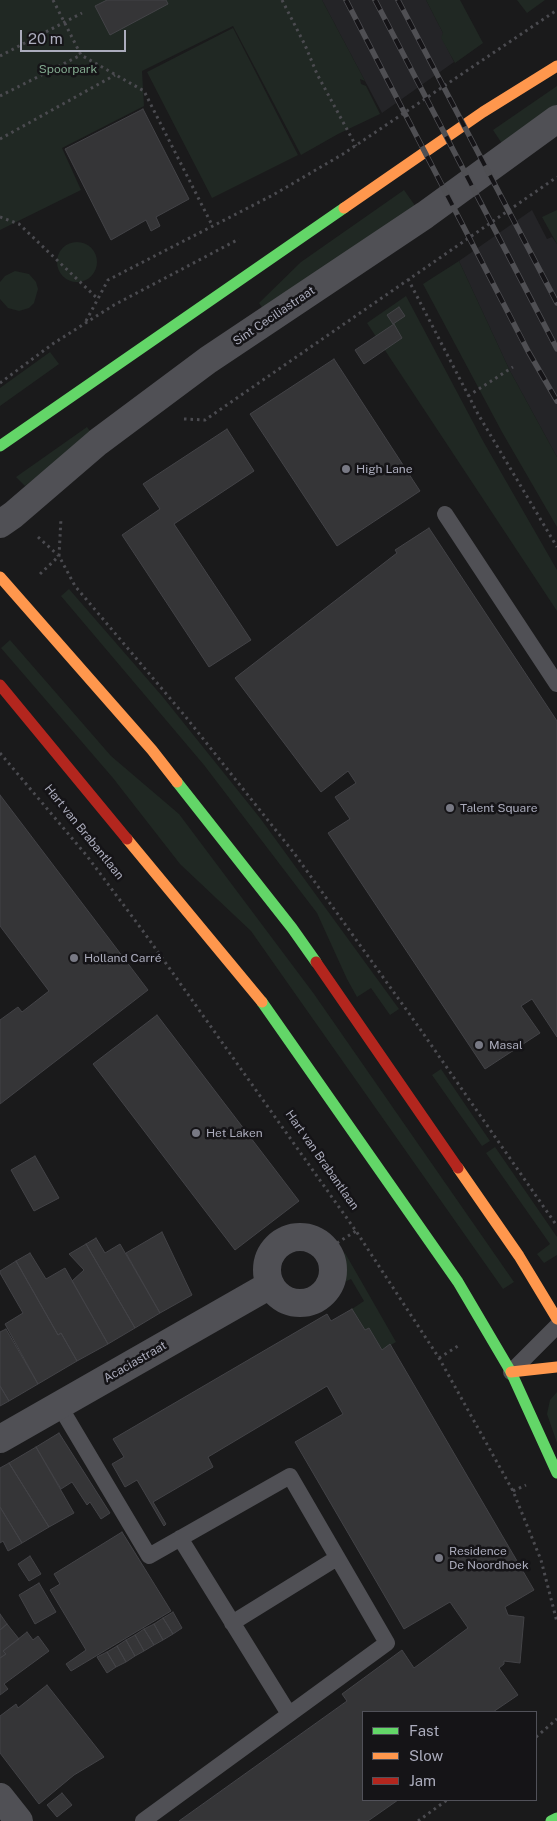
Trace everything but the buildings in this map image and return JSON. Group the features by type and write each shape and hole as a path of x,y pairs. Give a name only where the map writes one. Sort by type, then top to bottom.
{"street":[{"path":"0,446 483,112 557,66"},
{"name":"Sint Ceciliastraat","path":"0,524 98,442 208,360 425,215 557,119"},
{"path":"0,577 152,750 292,928 519,1256 557,1319"},
{"path":"0,685 78,776 192,920 256,994 458,1282 511,1372 557,1473"},
{"path":"302,1236 313,1240 326,1250 330,1256 333,1268 331,1280 325,1291 315,1300 302,1303 289,1301 278,1295 270,1285 266,1271 269,1257 276,1246 288,1238 302,1236"},
{"name":"Acaciastraat","path":"0,1439 270,1285"},
{"path":"511,1372 557,1367"},
{"path":"0,1797 19,1821"},
{"path":"551,1821 557,1818"}],"lane":[{"path":"445,514 557,684"},
{"path":"511,1372 557,1326"},
{"path":"59,1405 149,1556 290,1476 387,1643 143,1821"},
{"path":"180,1538 289,1714"},
{"path":"232,1623 338,1558"}],"path":[{"path":"53,0 81,55 144,91 212,226"},
{"path":"282,0 306,45 316,74 356,146"},
{"path":"86,322 108,280 273,195 356,146 557,10"},
{"path":"0,56 82,13"},
{"path":"0,96 81,55"},
{"path":"0,139 115,74"},
{"path":"180,419 204,420 557,178"},
{"path":"0,217 19,224 98,300"},
{"path":"0,383 86,322 172,273 246,235"},
{"path":"408,279 468,396 557,547"},
{"path":"468,396 513,367"},
{"path":"59,556 75,586 191,723 294,853 557,1226"},
{"name":"Hart van Brabantlaan","path":"0,753 87,856 144,931 356,1231 439,1358 513,1491 541,1560 557,1622"},
{"path":"326,1250 356,1231"},
{"path":"537,1736 557,1719"},
{"path":"418,1821 447,1801"}],"shaded area":[{"path":"322,0 426,0 443,33 442,38 454,62 382,113"},
{"path":"532,210 547,239 552,237 557,244 557,457 510,371 459,261"}],"green space":[{"name":"Spoorpark","path":"0,0 322,0 365,81 360,79 361,84 366,86 380,114 338,134 301,155 233,26 142,71 144,106 62,148 81,190 0,230"},
{"path":"426,0 460,0 483,43 455,63 441,38 443,33"},
{"path":"517,0 545,0 527,13"},
{"path":"233,28 298,155 212,198 147,72"},
{"path":"557,86 557,112 505,148 493,130"},
{"path":"404,190 416,207 264,310 259,303 301,262"},
{"path":"557,210 557,244 542,217"},
{"path":"77,242 91,248 97,262 91,276 77,282 63,276 57,262 63,248"},
{"path":"459,261 510,371 557,457 557,527 502,432 423,284"},
{"path":"15,271 29,274 36,282 38,289 34,303 29,308 19,311 8,308 0,299 0,282 5,276"},
{"path":"406,296 483,441 557,570 557,611 367,323"},
{"path":"50,352 59,364 0,406 0,388"},
{"path":"87,427 92,434 25,486 16,477"},
{"path":"69,589 162,696 260,818 399,1009 390,1015 371,988 357,997 317,913 204,765 61,596"},
{"path":"10,640 111,756 179,814 314,994 514,1282 503,1289 251,931 180,864 113,778 1,648"},
{"path":"441,1069 490,1141 482,1146 432,1075"},
{"path":"495,1147 557,1237 557,1255 544,1263 537,1254 550,1244 486,1153"},
{"path":"345,1253 396,1342 382,1350 369,1328 365,1330 352,1309 364,1301 351,1279 340,1284 343,1270 341,1256"},
{"path":"557,1392 557,1443 547,1414 550,1400"}],"railway":[{"path":"346,0 528,351 557,401"},
{"path":"375,0 557,349"},
{"path":"398,0 557,303"}],"traffic: fast":[{"path":"0,446 344,208"},
{"path":"177,782 292,928 316,962"},
{"path":"262,1002 458,1282 511,1372 557,1473"},
{"path":"551,1821 557,1818"}],"traffic: slow":[{"path":"344,208 483,112 557,66"},
{"path":"0,577 152,750 177,782"},
{"path":"127,839 262,1002"},
{"path":"458,1168 519,1256 557,1319"},
{"path":"511,1372 557,1367"}],"traffic: jam":[{"path":"0,685 127,839"},
{"path":"316,962 458,1168"}],"place":[{"name":"High Lane","path":"346,469"},
{"name":"Talent Square","path":"450,808"},
{"name":"Holland Carré","path":"74,958"},
{"name":"Masal","path":"479,1045"},
{"name":"Het Laken","path":"196,1133"},
{"name":"Residence De Noordhoek","path":"439,1558"}]}
